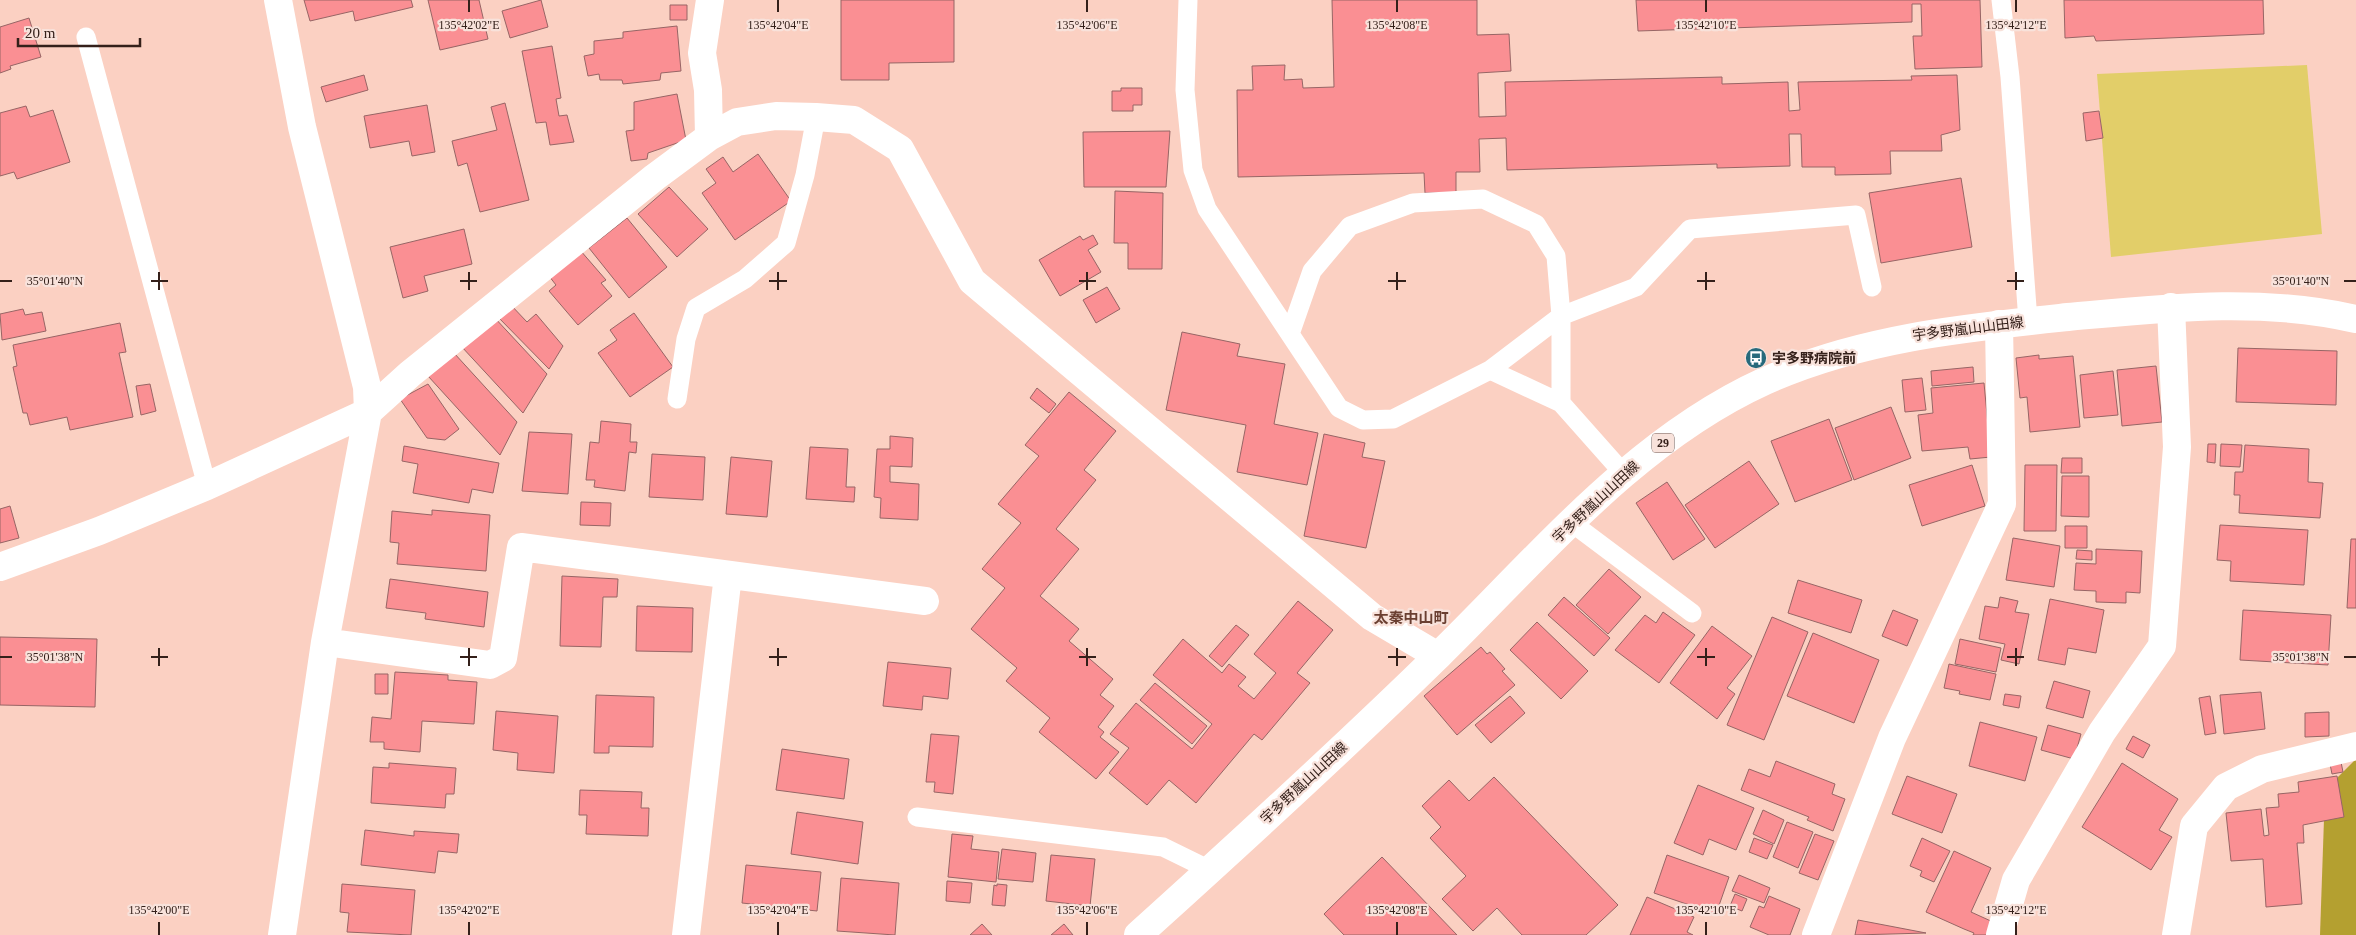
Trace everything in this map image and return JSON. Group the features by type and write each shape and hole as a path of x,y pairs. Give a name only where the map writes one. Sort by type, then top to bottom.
{"street":[{"path":"278,0 302,127 367,387 368,412 325,642 282,935"},
{"path":"709,137 708,90 702,53 710,0"},
{"path":"0,567 99,531 207,486 368,412 418,368 648,183 709,137 737,122 776,116 816,117 854,120 900,149 972,281 1372,617 1438,656"},
{"name":"宇多野嵐山山田線","path":"1138,935 1438,656 1624,474 1680,432 1728,400 1799,367 1890,340 1999,324 2171,307 2239,304 2324,312 2356,319"},
{"path":"2000,935 2016,880 2102,732 2162,646 2177,447 2171,307"},
{"path":"1816,935 1892,738 2002,504 1999,324"},
{"path":"325,642 490,665 503,658 521,547 925,601"},
{"path":"686,935 728,575"},
{"path":"2176,935 2194,826 2226,787 2262,769 2356,746"}],"lane":[{"path":"1188,0 1185,90 1193,170 1207,209 1339,408 1363,420 1393,419 1490,370 1562,316 1636,287 1690,228 1856,215 1872,287"},
{"path":"2001,0 2010,77 2028,321"},
{"path":"86,37 207,486"},
{"path":"677,399 686,339 696,308 744,279 786,243 805,175 816,117"},
{"path":"1290,334 1312,271 1350,226 1413,204 1483,199 1536,224 1556,256 1562,316 1561,402"},
{"path":"1490,370 1561,402 1624,474"},
{"path":"1572,523 1692,613"},
{"path":"917,818 1163,847 1210,870"}],"shaded area":[{"path":"2307,65 2322,234 2111,257 2097,74"},
{"path":"2356,759 2356,935 2320,935 2325,790"}],"building":[{"path":"304,0 411,0 413,7 355,21 353,11 310,21"},
{"path":"428,0 479,0 488,39 440,50"},
{"path":"541,0 548,27 510,38 502,11"},
{"path":"841,0 954,0 954,62 889,63 889,80 841,80"},
{"path":"1332,0 1477,0 1477,35 1509,34 1511,71 1478,73 1479,117 1506,116 1505,82 1722,77 1722,84 1788,82 1789,111 1800,110 1798,82 1912,80 1911,76 1957,75 1960,130 1941,135 1942,151 1890,151 1891,174 1835,175 1835,167 1802,167 1801,134 1789,134 1790,166 1717,168 1717,164 1507,170 1506,138 1479,139 1480,172 1456,172 1456,193 1425,193 1424,173 1238,177 1237,90 1253,90 1252,66 1285,65 1284,80 1302,79 1303,88 1334,87"},
{"path":"1636,0 1980,0 1982,67 1915,69 1913,36 1922,36 1921,4 1912,4 1912,22 1638,31"},
{"path":"2064,0 2263,0 2264,34 2096,41 2094,36 2065,38"},
{"path":"670,5 687,5 687,20 670,20"},
{"path":"29,18 41,57 10,66 11,69 0,73 0,27"},
{"path":"677,26 681,71 661,73 660,80 623,84 622,80 600,80 599,74 588,76 584,56 594,54 594,41 623,38 623,32"},
{"path":"552,46 561,98 556,99 559,116 567,115 574,142 550,145 546,122 536,123 522,51"},
{"path":"364,75 368,90 326,102 321,87"},
{"path":"1121,88 1142,88 1142,105 1133,105 1133,111 1112,111 1112,91 1121,91"},
{"path":"677,94 686,140 648,153 647,159 631,161 626,131 634,130 634,102"},
{"path":"505,103 529,200 480,212 467,163 458,166 452,141 497,130 491,107"},
{"path":"427,105 435,152 412,156 409,141 370,148 364,116"},
{"path":"26,106 30,117 53,110 70,162 17,179 14,172 0,176 0,113"},
{"path":"2099,111 2103,138 2086,141 2083,113"},
{"path":"1170,131 1166,187 1084,187 1083,132"},
{"path":"758,154 791,201 735,240 702,193 716,183 706,169 723,157 733,172"},
{"path":"1961,178 1972,247 1881,263 1869,193"},
{"path":"669,187 708,229 677,257 638,214"},
{"path":"1115,191 1163,193 1162,269 1128,269 1128,243 1114,243"},
{"path":"627,218 667,267 629,298 589,248"},
{"path":"464,229 472,264 424,276 428,291 403,298 390,247"},
{"path":"1093,235 1098,244 1088,250 1101,272 1060,296 1039,260 1080,236 1083,240"},
{"path":"580,250 606,280 601,283 612,296 578,325 549,291 556,285 549,276"},
{"path":"1107,287 1120,309 1096,323 1083,300"},
{"path":"509,303 527,322 536,314 563,346 549,369 496,315"},
{"path":"23,309 25,315 42,312 46,331 2,340 0,314"},
{"path":"634,313 673,367 630,397 598,353 617,340 610,330"},
{"path":"493,316 547,374 523,413 461,346"},
{"path":"120,323 126,352 119,353 133,417 70,430 67,417 30,425 27,413 23,413 13,367 17,366 13,345"},
{"path":"1182,332 1240,344 1237,356 1285,364 1274,424 1318,433 1307,485 1237,472 1246,425 1166,410"},
{"path":"2238,348 2337,351 2336,405 2236,402"},
{"path":"454,353 517,422 500,455 428,376"},
{"path":"2039,355 2039,359 2073,356 2080,427 2030,432 2027,397 2020,398 2016,358"},
{"path":"2156,366 2162,422 2122,426 2117,370"},
{"path":"1973,367 1974,382 1932,386 1931,371"},
{"path":"2113,371 2118,415 2084,418 2080,375"},
{"path":"1922,378 1926,410 1905,412 1902,380"},
{"path":"1984,383 1991,457 1970,459 1968,447 1922,451 1918,415 1933,413 1931,388"},
{"path":"150,384 156,411 141,415 136,386"},
{"path":"428,384 459,429 445,440 427,438 400,399"},
{"path":"1037,388 1056,404 1049,413 1030,398"},
{"path":"1069,392 1116,431 1084,470 1096,480 1056,529 1079,549 1040,596 1079,629 1069,641 1113,679 1100,695 1114,706 1098,727 1104,732 1100,737 1119,752 1096,779 1039,732 1050,718 1006,681 1017,668 971,629 1005,588 982,569 1021,523 998,504 1039,456 1025,445"},
{"path":"1891,407 1911,458 1854,480 1835,428"},
{"path":"1829,419 1852,480 1795,502 1771,441"},
{"path":"601,421 631,424 630,442 637,442 636,453 629,452 625,491 594,487 595,480 586,480 590,442 599,443"},
{"path":"529,432 572,434 568,494 522,491"},
{"path":"1324,434 1365,443 1362,457 1385,461 1366,548 1304,536"},
{"path":"890,436 913,438 912,467 890,466 890,482 919,484 918,520 880,518 881,498 874,497 877,449 890,449"},
{"path":"2208,444 2216,444 2215,463 2207,462"},
{"path":"2221,444 2242,445 2240,467 2220,466"},
{"path":"2245,445 2309,449 2308,482 2323,483 2320,518 2239,513 2240,495 2234,495 2235,472 2243,472"},
{"path":"404,446 499,463 493,493 472,489 469,503 413,493 418,464 402,461"},
{"path":"810,447 848,449 846,487 855,487 854,502 806,499"},
{"path":"652,454 705,457 703,500 649,497"},
{"path":"731,457 772,461 767,517 726,514"},
{"path":"2062,458 2082,458 2082,473 2061,473"},
{"path":"1749,461 1779,504 1715,548 1685,505"},
{"path":"1972,465 1985,506 1922,526 1909,485"},
{"path":"2025,465 2057,465 2056,531 2024,531"},
{"path":"2062,476 2089,476 2089,517 2061,516"},
{"path":"1667,482 1705,539 1673,560 1636,503"},
{"path":"581,502 611,503 610,526 580,525"},
{"path":"10,506 19,538 0,543 0,509"},
{"path":"432,510 490,515 486,571 397,564 399,543 390,542 392,511 432,515"},
{"path":"2220,525 2308,530 2304,585 2230,581 2231,561 2217,560"},
{"path":"2065,526 2087,526 2087,548 2065,548"},
{"path":"2013,538 2060,546 2054,587 2006,580"},
{"path":"2351,539 2356,539 2356,608 2347,608"},
{"path":"2096,549 2142,551 2140,593 2126,592 2126,603 2096,602 2096,591 2074,590 2076,563 2096,564"},
{"path":"2077,550 2092,551 2092,560 2076,559"},
{"path":"1609,569 1641,597 1608,634 1576,605"},
{"path":"562,576 618,579 617,597 603,597 601,647 560,646"},
{"path":"390,579 488,592 484,627 425,619 426,613 386,608"},
{"path":"1798,580 1862,600 1851,633 1788,613"},
{"path":"1564,597 1610,638 1594,656 1548,615"},
{"path":"2000,597 2018,601 2015,612 2029,614 2019,664 2001,660 2005,644 1979,639 1985,606 1998,608"},
{"path":"2050,599 2104,610 2096,653 2068,648 2065,665 2038,660"},
{"path":"1298,601 1333,630 1297,673 1310,683 1262,740 1254,734 1196,803 1169,780 1147,805 1109,773 1129,748 1110,734 1136,703 1192,749 1212,724 1153,675 1183,639 1222,673 1229,664 1246,677 1238,686 1254,699 1276,673 1254,654"},
{"path":"637,606 693,608 692,652 636,651"},
{"path":"1893,610 1918,620 1907,646 1882,636"},
{"path":"2243,610 2331,615 2328,665 2240,660"},
{"path":"1663,612 1695,635 1659,683 1615,650 1645,615 1656,623"},
{"path":"1772,617 1808,632 1764,740 1727,725"},
{"path":"1537,622 1588,671 1561,699 1510,650"},
{"path":"1236,625 1249,635 1222,667 1209,656"},
{"path":"1712,626 1752,656 1727,688 1735,694 1717,719 1670,683"},
{"path":"1813,633 1879,660 1854,723 1787,696"},
{"path":"0,637 97,639 95,707 0,705"},
{"path":"1960,639 2001,648 1996,672 1955,664"},
{"path":"1481,647 1487,654 1490,652 1505,669 1502,671 1515,685 1457,735 1424,696"},
{"path":"888,662 951,668 948,699 923,696 922,710 883,706"},
{"path":"1949,664 1996,674 1990,700 1959,694 1960,691 1944,688"},
{"path":"395,672 448,675 448,680 477,682 474,724 422,721 420,752 384,749 384,742 370,742 372,717 391,719"},
{"path":"375,674 388,674 388,694 375,694"},
{"path":"2054,681 2090,691 2083,718 2046,708"},
{"path":"1155,683 1207,726 1192,744 1140,700"},
{"path":"2261,692 2265,729 2224,734 2220,695"},
{"path":"2005,694 2021,696 2019,708 2003,705"},
{"path":"596,695 654,697 653,747 609,746 609,753 594,753"},
{"path":"1510,696 1525,713 1491,743 1475,725"},
{"path":"2210,696 2216,733 2205,735 2199,698"},
{"path":"496,711 558,716 554,773 517,770 518,753 493,750"},
{"path":"2329,712 2329,736 2305,737 2305,713"},
{"path":"1980,722 2037,737 2025,781 1969,766"},
{"path":"2048,725 2081,734 2074,759 2041,750"},
{"path":"931,734 959,736 953,794 934,792 935,782 926,782"},
{"path":"2133,736 2150,745 2143,758 2126,749"},
{"path":"782,749 849,759 844,799 776,790"},
{"path":"1776,761 1835,784 1832,794 1845,799 1833,831 1807,820 1809,817 1741,790 1749,769 1770,777"},
{"path":"2341,762 2343,772 2332,774 2330,764"},
{"path":"389,763 456,768 454,794 446,794 445,808 371,803 373,767 389,768"},
{"path":"2122,763 2178,799 2159,830 2172,837 2151,870 2082,827"},
{"path":"1907,776 1957,794 1942,833 1892,814"},
{"path":"2337,776 2344,817 2303,825 2304,843 2297,843 2302,904 2266,907 2263,859 2231,861 2226,813 2261,809 2264,836 2269,835 2266,808 2279,807 2278,794 2299,792 2298,782"},
{"path":"1494,777 1618,905 1586,935 1522,935 1497,908 1473,931 1442,899 1466,876 1430,838 1441,827 1422,806 1449,780 1469,801"},
{"path":"1698,785 1754,808 1736,850 1709,839 1703,855 1674,843"},
{"path":"580,790 642,792 641,808 649,808 648,836 586,834 587,815 579,815"},
{"path":"1763,810 1784,820 1774,844 1753,834"},
{"path":"797,812 863,822 858,864 791,854"},
{"path":"1787,822 1813,832 1798,868 1773,857"},
{"path":"365,830 414,836 414,831 459,834 457,853 438,851 435,873 361,865"},
{"path":"952,834 973,836 971,849 999,852 996,882 948,877"},
{"path":"1815,834 1834,841 1818,880 1799,873"},
{"path":"1754,838 1773,845 1767,859 1749,852"},
{"path":"1922,838 1950,851 1934,882 1920,876 1922,871 1910,866"},
{"path":"1002,849 1036,853 1033,882 998,879"},
{"path":"1954,851 1991,868 1971,912 1993,922 1987,935 1973,935 1974,933 1926,912"},
{"path":"1051,855 1095,859 1090,906 1046,901"},
{"path":"1667,855 1729,877 1716,914 1654,893"},
{"path":"1382,857 1457,935 1344,935 1324,914"},
{"path":"746,865 821,872 817,911 742,903"},
{"path":"1739,875 1770,888 1764,903 1732,891"},
{"path":"841,878 899,883 895,935 837,931"},
{"path":"947,881 972,883 970,903 946,901"},
{"path":"342,884 415,890 411,935 347,932 349,913 340,912"},
{"path":"997,884 1007,885 1005,906 992,905 994,885 997,886"},
{"path":"1735,894 1747,899 1742,911 1730,906"},
{"path":"1769,896 1800,909 1790,935 1769,935 1750,927 1759,906 1764,908"},
{"path":"1647,897 1694,917 1687,932 1693,935 1630,935"},
{"path":"1858,920 1926,933 1855,935"},
{"path":"982,924 992,935 970,935"},
{"path":"1064,924 1073,935 1051,935"}],"place":[{"name":"宇多野病院前","path":"1756,358"}],"district":[{"name":"太秦中山町","path":"1411,618"}]}
